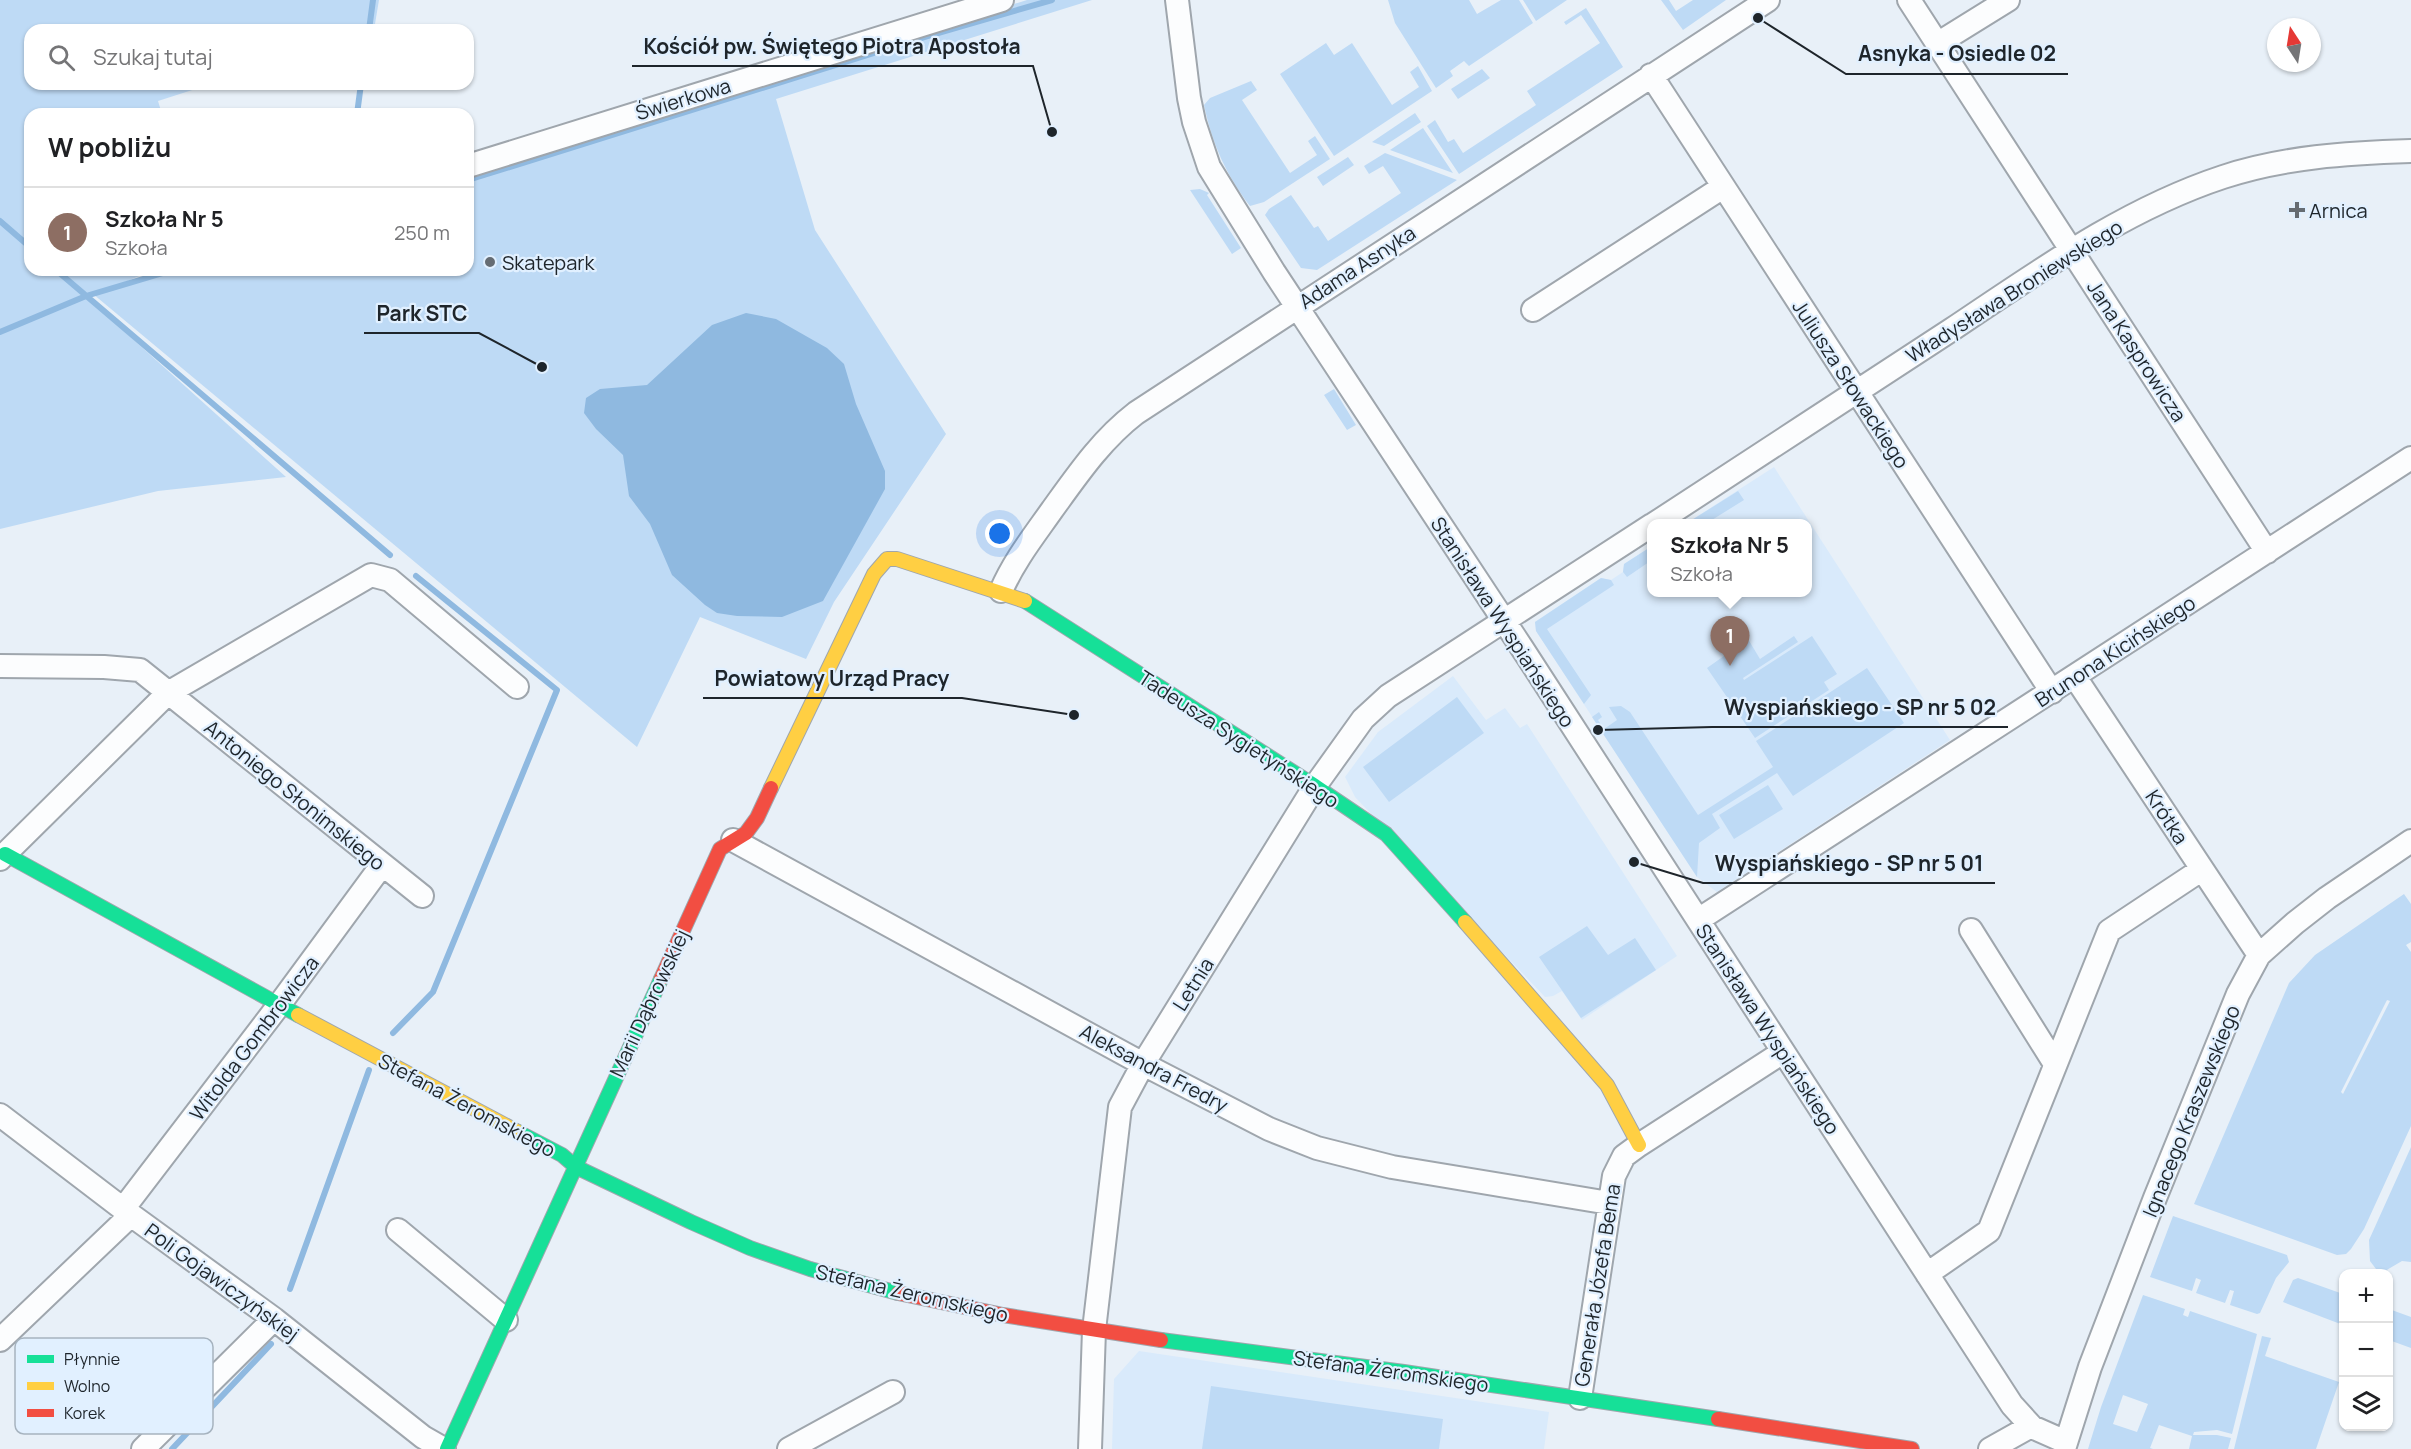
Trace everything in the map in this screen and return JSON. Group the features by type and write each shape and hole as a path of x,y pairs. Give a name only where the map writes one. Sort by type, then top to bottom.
{"street":[{"name":"Świerkowa","path":"474,164 1002,0"},
{"name":"Stanisława Wyspiańskiego","path":"1177,0 1189,98 1194,122 1209,167 1297,306 2012,1405 2031,1426 2065,1446"},
{"name":"Adama Asnyka","path":"1001,591 1012,566 1072,482 1092,455 1119,426 1297,306 1768,0"},
{"name":"Jana Kasprowicza","path":"1909,0 2267,552"},
{"path":"1937,45 2008,0"},
{"name":"Juliusza Słowackiego","path":"1651,75 2052,692"},
{"name":"Władysława Broniewskiego","path":"1661,519 2072,250 2146,208 2224,177 2271,165 2337,154 2411,151"},
{"path":"1533,310 1722,187"},
{"name":"Brunona Kicińskiego","path":"1698,920 2411,458"},
{"name":"Władysława Broniewskiego","path":"1503,621 1647,528"},
{"name":"Tadeusza Sygietyńskiego","path":"874,574 887,559 897,559 1023,600 1315,786 1386,834 1607,1085 1639,1144"},
{"name":"Marii Dąbrowskiej","path":"445,1449 720,849 746,832 757,818 874,574"},
{"path":"3,856 168,693 371,575 390,580 517,687"},
{"name":"Letnia","path":"1090,1449 1094,1330 1120,1107 1143,1064 1315,786 1364,719 1388,696 1503,621"},
{"name":"Antoniego Słonimskiego","path":"0,666 104,667 140,670 422,896"},
{"name":"Krótka","path":"2075,677 2259,955"},
{"name":"Aleksandra Fredry","path":"733,840 772,859 1143,1064 1269,1129 1345,1156 1392,1167 1609,1203"},
{"name":"Ignacego Kraszewskiego","path":"2065,1446 2090,1367 2155,1198 2238,994 2259,955 2327,898 2411,841"},
{"name":"Stefana Żeromskiego","path":"3,856 562,1155 576,1167 695,1225 762,1254 812,1270 974,1311 1580,1398 1911,1449"},
{"name":"Witolda Gombrowicza","path":"0,1340 127,1212 382,865"},
{"path":"1927,1274 1989,1231 2109,931 2201,870"},
{"path":"1971,930 2055,1064"},
{"name":"Generała Józefa Bema","path":"1580,1398 1609,1203 1614,1176 1624,1156 1639,1144 1783,1052"},
{"name":"Poli Gojawiczyńskiej","path":"0,1116 274,1319 423,1437 445,1449"},
{"path":"398,1230 506,1320"},
{"path":"213,1380 274,1319"},
{"path":"789,1449 893,1392"},
{"path":"1990,1449 2031,1426"},
{"path":"143,1449 158,1434"}],"shaded area":[{"path":"0,0 379,0 375,24 24,24 24,90 192,90 158,101 160,108 24,108 24,276 139,276 116,286 147,276 474,276 474,172 1027,0 1092,0 776,99 815,230 946,434 834,602 806,659 700,617 637,747 93,294 86,297 286,477 158,491 0,529"},
{"path":"1388,0 1469,0 1477,14 1501,0 1519,0 1533,23 1469,66 1464,61 1450,71 1453,76 1436,88 1395,23"},
{"path":"1523,0 1567,0 1536,21"},
{"path":"1661,0 1669,0 1676,11 1693,0 1726,0 1683,30"},
{"path":"1586,8 1623,67 1459,174 1427,126 1435,120 1448,142 1454,139 1463,153 1536,105 1527,91 1600,43 1581,15 1566,25 1564,22"},
{"path":"1326,43 1334,55 1352,43 1392,105 1419,87 1410,72 1418,66 1432,91 1334,156 1280,74"},
{"path":"1482,69 1490,78 1458,99 1451,89"},
{"path":"1251,81 1257,90 1242,100 1290,173 1317,155 1308,141 1315,136 1330,159 1264,202 1250,206 1221,158 1204,105 1210,98"},
{"path":"1415,113 1421,122 1384,146 1372,142"},
{"path":"1423,128 1453,173 1390,150"},
{"path":"1385,153 1457,180 1317,270 1301,268 1265,215 1269,209 1291,195 1314,228 1318,226 1328,241 1401,193 1383,166 1369,174 1364,166"},
{"path":"1348,157 1354,165 1323,186 1317,177"},
{"path":"1200,189 1209,193 1207,195 1241,248 1232,254 1190,190"},
{"path":"746,313 776,319 827,348 844,364 856,404 885,471 885,489 823,601 782,617 717,613 672,575 650,524 629,496 623,455 596,429 584,413 586,398 600,389 647,385 712,325"},
{"path":"1334,389 1356,425 1347,430 1324,395"},
{"path":"1774,467 1808,519 1693,519"},
{"path":"1738,491 1744,500 1713,519 1693,519"},
{"path":"1812,526 1950,740 1717,892 1697,877 1536,631 1535,622 1601,578 1611,580 1623,572 1624,564 1647,549 1647,597 1812,597"},
{"path":"1647,549 1647,563 1627,577 1623,572 1624,564"},
{"path":"1601,578 1611,580 1614,585 1547,629 1591,695 1584,704 1536,631 1535,622"},
{"path":"1794,636 1798,642 1743,678 1744,680 1812,636 1837,674 1824,682 1829,690 1755,738 1707,668 1748,639 1760,659"},
{"path":"1867,668 1904,723 1793,796 1777,773 1712,814 1720,828 1699,843 1697,877 1592,717 1599,712 1602,717 1598,720 1604,729 1617,720 1609,707 1621,706 1630,712 1698,815 1773,767 1756,741"},
{"path":"1453,676 1486,720 1505,708 1520,728 1527,724 1677,956 1582,1020 1562,991 1545,997 1355,797 1345,777 1378,732"},
{"path":"1457,697 1484,733 1389,802 1363,767"},
{"path":"1768,785 1783,809 1734,839 1719,815"},
{"path":"2404,894 2411,904 2411,942 2406,945 2411,952 2411,1126 2364,1229 2346,1254 2337,1255 2194,1204 2289,983 2315,955","holes":["2387,1000 2390,1001 2343,1094 2341,1092"]},
{"path":"1587,926 1608,955 1635,938 1656,970 1581,1018 1539,957"},
{"path":"2411,1147 2411,1262 2402,1261 2388,1269 2376,1269 2370,1261 2369,1240"},
{"path":"2173,1216 2287,1255 2289,1262 2276,1278 2260,1313 2230,1305 2234,1291 2230,1290 2225,1303 2196,1293 2201,1280 2196,1278 2192,1291 2150,1277"},
{"path":"2298,1278 2339,1293 2339,1323 2283,1302 2293,1280"},
{"path":"2143,1295 2185,1309 2183,1315 2188,1317 2190,1311 2257,1334 2232,1434 2217,1430 2194,1432 2193,1435 2217,1435 2231,1438 2228,1449 2189,1449 2192,1436 2159,1425 2150,1448 2153,1449 2088,1449 2101,1407","holes":["2123,1395 2148,1404 2137,1432 2113,1424"]},
{"path":"2393,1310 2411,1317 2411,1348 2393,1341"},
{"path":"2262,1336 2271,1338 2265,1356 2339,1382 2316,1449 2234,1449"},
{"path":"1139,1351 1549,1412 1544,1449 1112,1449 1114,1379"},
{"path":"1211,1386 1443,1419 1439,1449 1202,1449"}],"waterway":[{"path":"370,24 373,0"},
{"path":"474,178 925,37 1052,0"},
{"path":"358,108 360,90"},
{"path":"0,221 24,242"},
{"path":"63,276 390,555"},
{"path":"0,332 86,296 153,276"},
{"path":"393,1033 433,992 557,690 416,576"},
{"path":"290,1289 369,1070"},
{"path":"213,1406 271,1344"},
{"path":"172,1449 186,1434"}],"traffic: fast":[{"path":"1025,601 1315,786 1386,834 1465,922"},
{"path":"5,854 298,1015"},
{"path":"447,1449 661,979"},
{"path":"518,1132 562,1155 576,1167 750,1248 810,1269 898,1293"},
{"path":"1161,1340 1404,1372 1718,1419"}],"traffic: slow":[{"path":"771,788 874,574 887,559 897,559 1025,601"},
{"path":"1465,922 1607,1085 1639,1145"},
{"path":"298,1015 518,1132"}],"traffic: jam":[{"path":"661,979 720,849 746,833 757,818 771,788"},
{"path":"898,1293 1003,1315 1161,1340"},
{"path":"1718,1419 1912,1449"}],"place":[{"name":"Asnyka - Osiedle 02","path":"1758,18"},
{"name":"Kościół pw. Świętego Piotra Apostoła","path":"1052,132"},
{"name":"Arnica","path":"2297,210"},
{"name":"Skatepark","path":"490,262"},
{"name":"Park STC","path":"542,367"},
{"name":"Szkoła Nr 5","path":"1730,666"},
{"name":"Powiatowy Urząd Pracy","path":"1074,715"},
{"name":"Wyspiańskiego - SP nr 5 02","path":"1598,730"},
{"name":"Wyspiańskiego - SP nr 5 01","path":"1634,862"}]}
